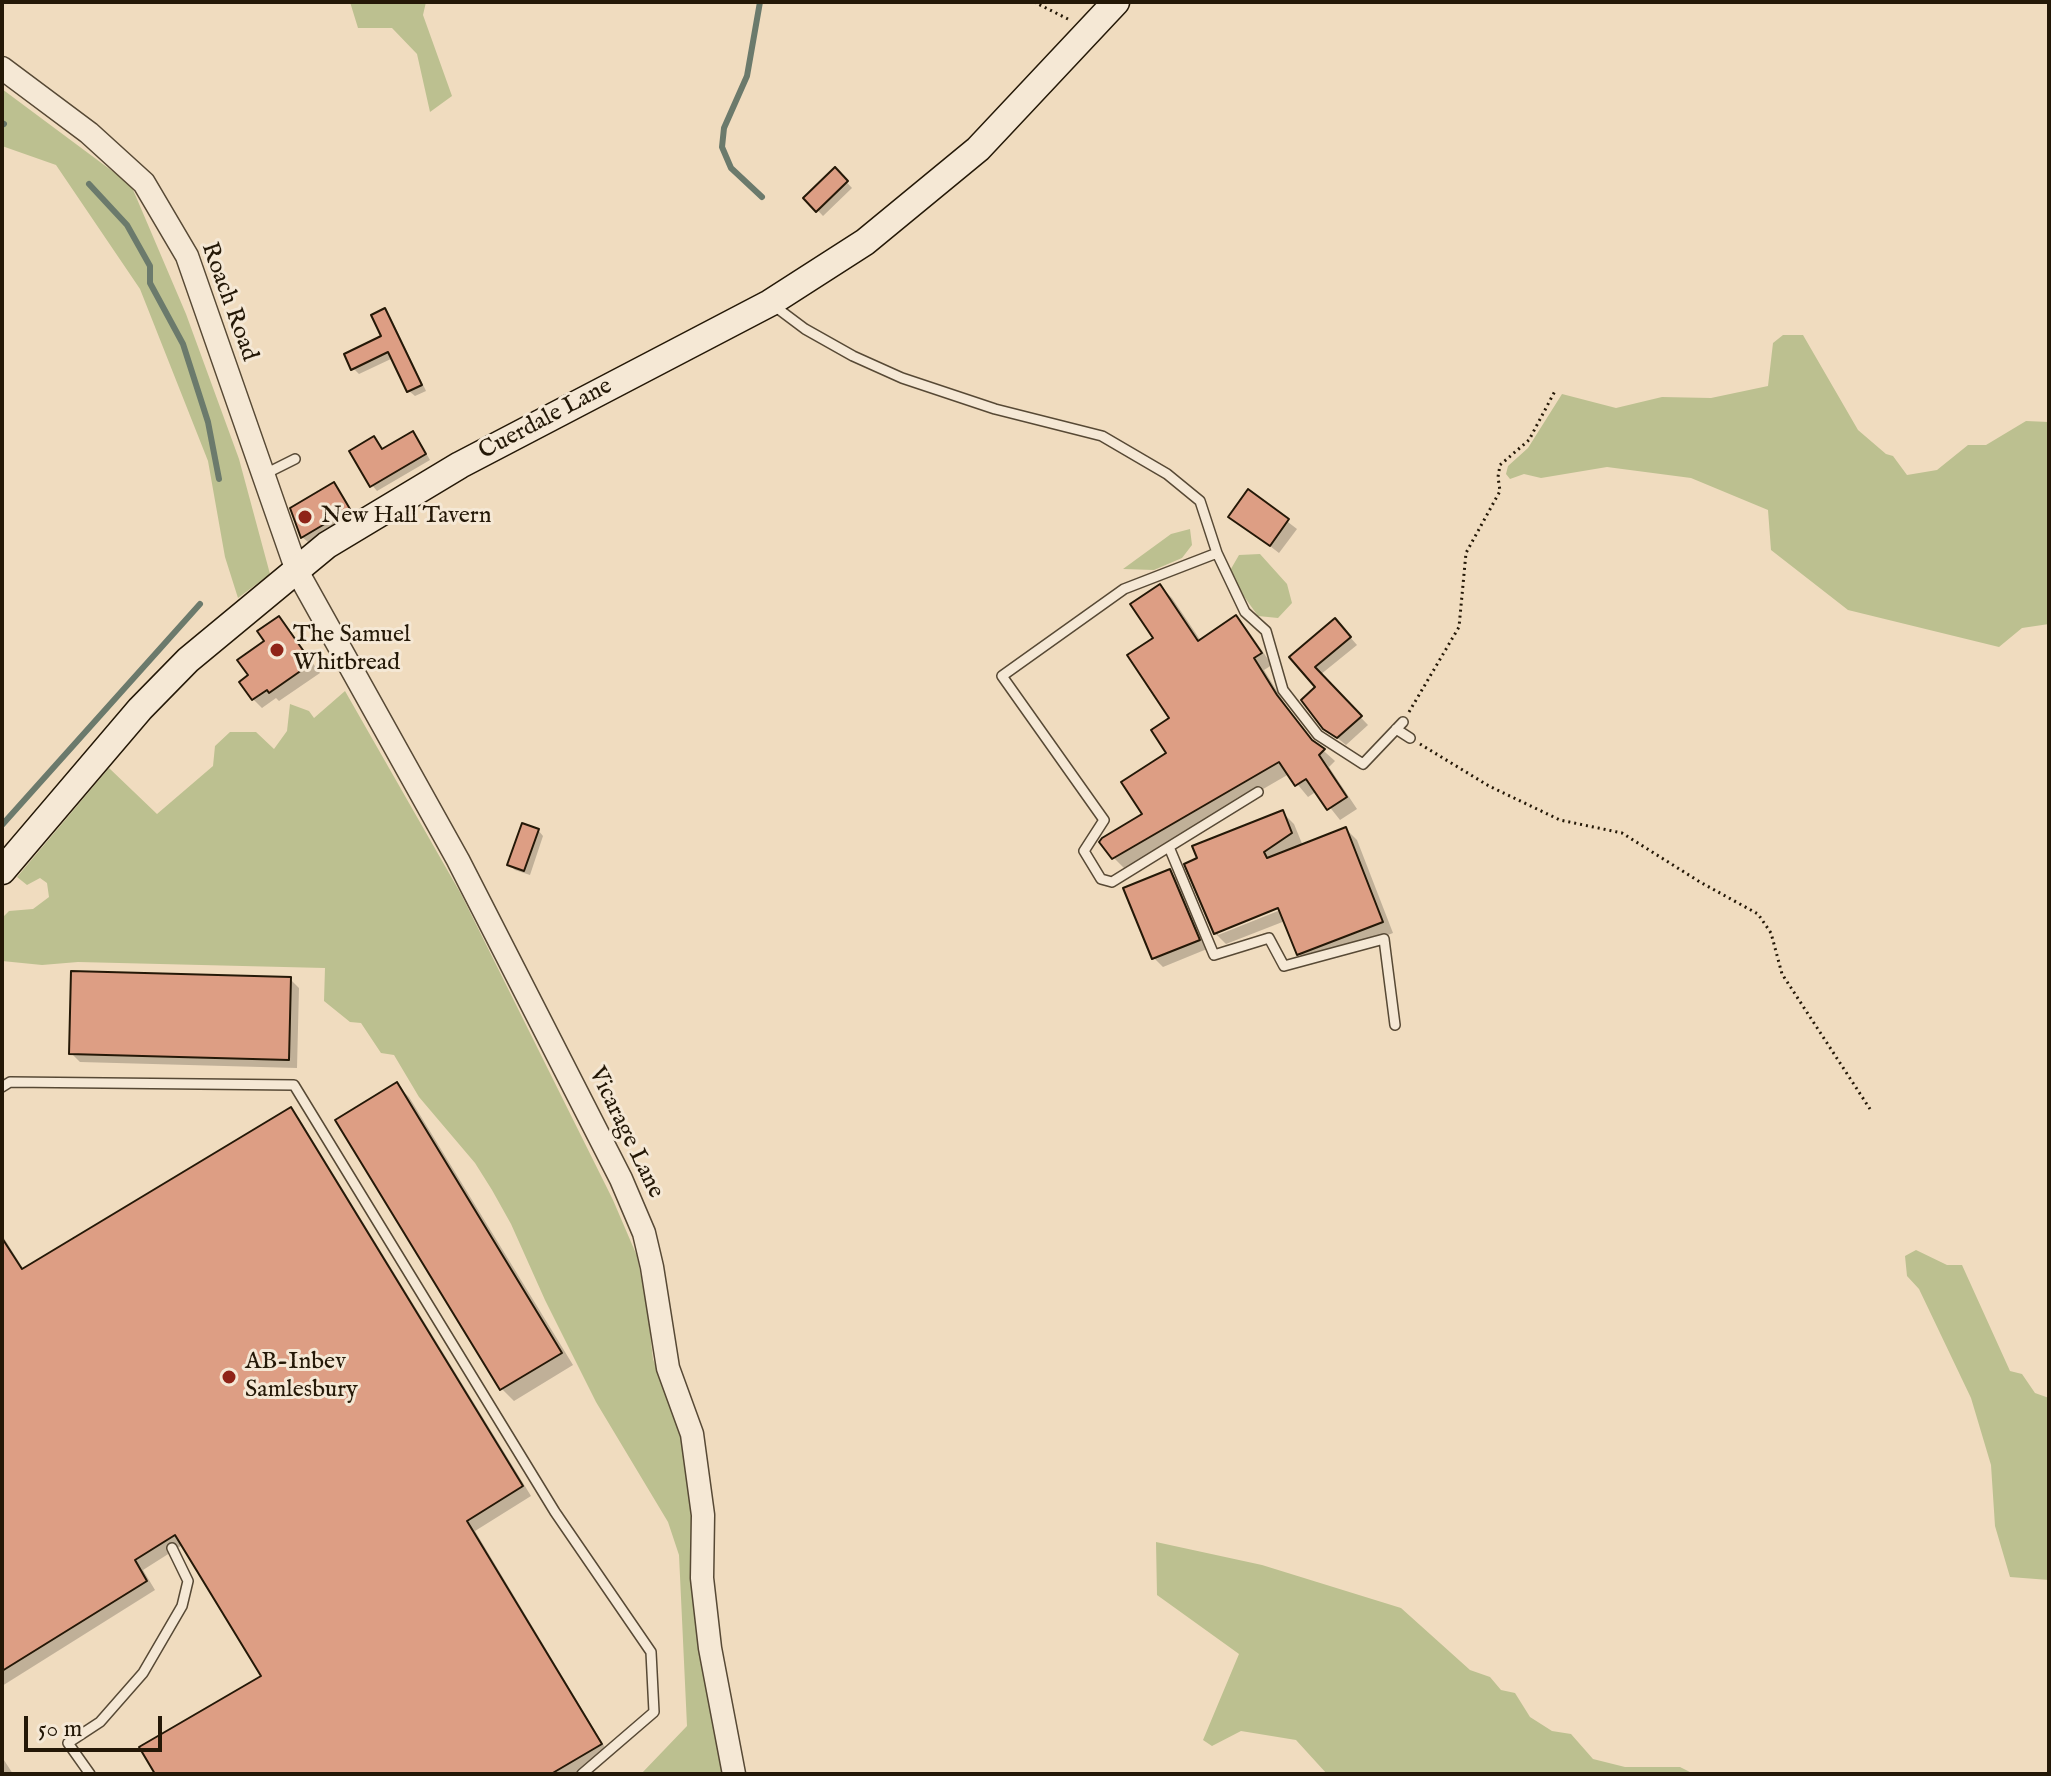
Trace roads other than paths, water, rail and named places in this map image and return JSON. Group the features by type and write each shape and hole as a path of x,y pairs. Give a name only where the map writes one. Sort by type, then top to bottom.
{"main road":[{"name":"Cuerdale Lane","path":"2,871 140,709 188,660 327,545 460,465 770,303 865,242 978,149 1116,2"}],"street":[{"name":"Roach Road","path":"2,68 89,133 144,183 187,256 297,571"},
{"name":"Vicarage Lane","path":"297,571 458,860 621,1179 644,1233 668,1368 692,1434 700,1480 702,1578 710,1648 734,1774"}],"lane":[{"path":"770,303 829,343 902,378 995,409 1102,436 1167,474 1200,501 1217,553 1245,612 1266,631 1283,690 1318,735 1363,764 1399,725 1410,738"},
{"path":"262,475 295,459"},
{"path":"1217,553 1124,589 1002,676 1104,820 1084,851 1101,879 1112,882 1258,792"},
{"path":"1169,847 1214,955 1269,938 1284,966 1384,939 1395,1025"},
{"path":"2,1087 10,1082 294,1085 555,1512 651,1652 654,1712 582,1774"},
{"path":"90,1774 68,1743 100,1722 143,1673 182,1606 188,1581 172,1548"}],"waterway":[{"path":"760,2 747,76 724,128 722,147 731,168 762,197"},
{"path":"89,184 127,225 150,266 150,283 183,344 208,422 219,479"},
{"path":"2,825 200,604"}],"place":[{"name":"New Hall Tavern","path":"305,517"},
{"name":"The Samuel Whitbread","path":"277,650"},
{"name":"AB-Inbev Samlesbury","path":"229,1377"}]}
